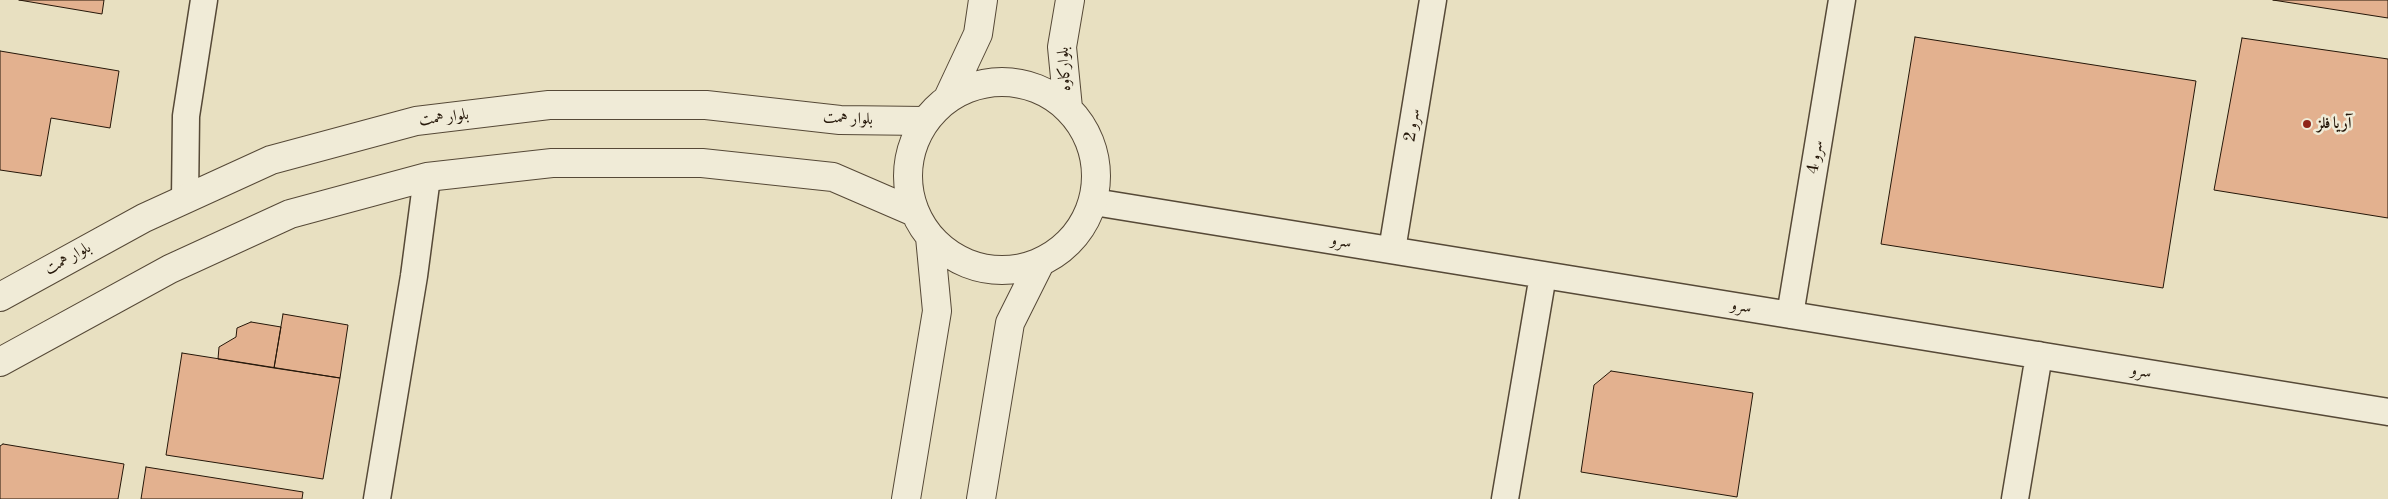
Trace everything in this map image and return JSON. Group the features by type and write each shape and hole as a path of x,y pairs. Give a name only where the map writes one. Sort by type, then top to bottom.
{"street":[{"path":"185,199 186,116 204,0"},
{"path":"948,98 978,85 1010,82 1041,90 1068,108 1087,134 1096,164 1094,202 1084,222 1065,246 1040,263 1011,270 981,268 953,257 930,237 914,212 908,182 911,150 925,121 948,98 978,34 983,0"},
{"name":"بلوارکاوه","path":"1068,108 1062,47 1070,0"},
{"name":"سرو 2","path":"1392,250 1433,0"},
{"name":"سرو 4","path":"1790,315 1842,0"},
{"name":"بلوار همت","path":"0,297 144,218 270,160 416,120 549,105 706,105 840,120 925,121"},
{"path":"0,362 170,269 290,214 427,177 552,163 702,162 833,177 914,212"},
{"path":"377,499 414,276 427,177"},
{"name":"سرو","path":"1094,202 2388,412"},
{"path":"906,499 937,311 930,237"},
{"path":"981,499 1010,323 1040,263"},
{"path":"1505,499 1542,275"},
{"path":"2015,499 2039,355"}],"building":[{"path":"19,0 104,0 102,14"},
{"path":"2273,0 2388,0 2388,18"},
{"path":"1915,37 2196,81 2163,288 1881,244"},
{"name":"آریا فلز","path":"2242,38 2388,59 2388,218 2214,190"},
{"path":"0,51 119,71 110,128 51,118 41,176 0,170"},
{"path":"283,314 348,325 340,378 274,368"},
{"path":"251,322 281,327 274,368 218,359 219,347 236,337 237,328"},
{"path":"182,353 340,378 323,479 166,455"},
{"path":"1611,371 1753,393 1737,497 1581,472 1594,385"},
{"path":"3,444 124,464 118,499 0,499 0,446"},
{"path":"146,467 303,492 302,499 141,499"}],"place":[{"name":"آریا فلز","path":"2307,124"}]}
